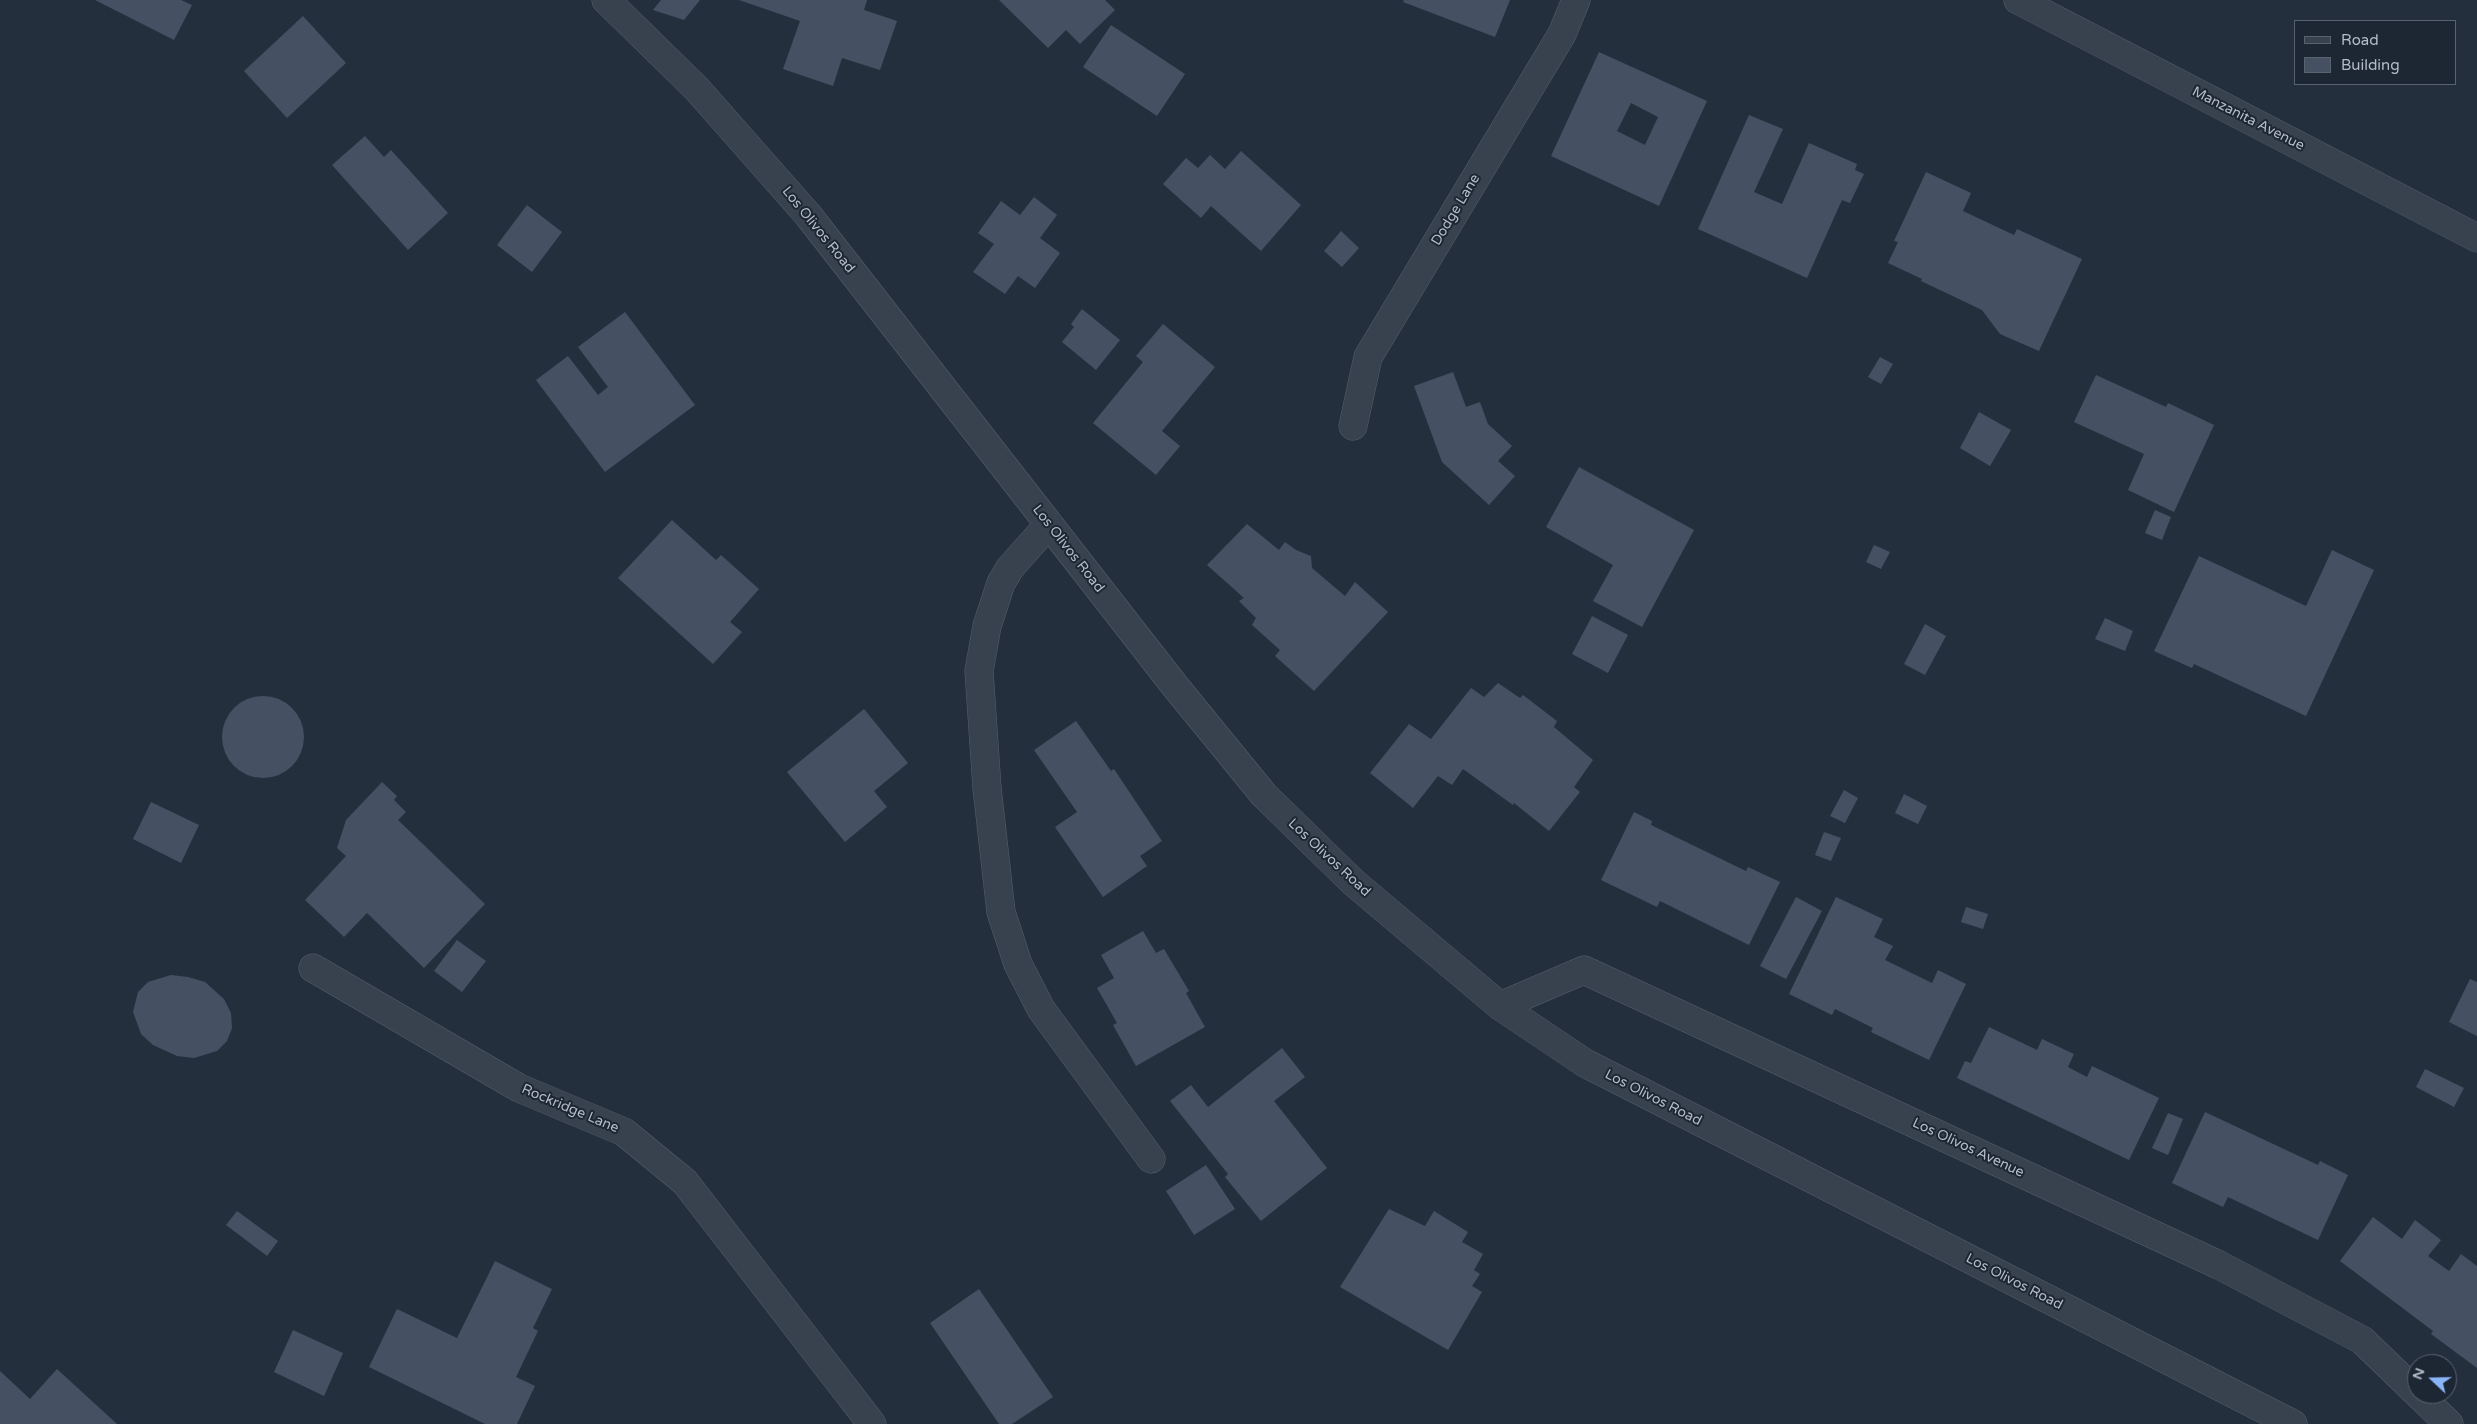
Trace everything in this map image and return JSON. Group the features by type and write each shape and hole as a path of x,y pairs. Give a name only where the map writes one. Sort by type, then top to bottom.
{"street":[{"name":"Los Olivos Road","path":"606,0 697,89 808,215 1049,524 1264,795 1353,882 1500,1006 1584,1063 2293,1424"},
{"name":"Dodge Lane","path":"1353,426 1368,357 1562,34 1576,0"},
{"name":"Manzanita Avenue","path":"2018,0 2477,238"},
{"path":"1049,524 1010,568 1001,583 987,626 979,671 986,788 1000,912 1018,964 1041,1009 1152,1159"},
{"name":"Rockridge Lane","path":"313,968 519,1088 624,1132 685,1182 872,1424"},
{"name":"Los Olivos Avenue","path":"1500,1006 1584,970 2219,1264 2362,1340 2407,1383"},
{"name":"Los Olivos Avenue","path":"2428,1404 2449,1424"}],"building":[{"path":"95,0 181,0 192,5 174,40"},
{"path":"661,0 700,0 684,20 653,10"},
{"path":"739,0 867,0 864,10 897,21 880,70 842,58 833,86 783,69 800,21"},
{"path":"999,0 1105,0 1115,10 1080,44 1066,30 1048,48"},
{"path":"1404,0 1510,0 1495,37 1403,2"},
{"path":"303,16 346,63 287,118 244,71"},
{"path":"1111,25 1185,74 1157,116 1083,67"},
{"path":"1599,52 1707,101 1659,206 1551,156","holes":["1631,103 1658,117 1645,145 1617,131"]},
{"path":"1749,115 1783,129 1754,192 1782,204 1809,143 1857,164 1855,170 1864,174 1850,203 1842,200 1807,278 1698,229"},
{"path":"365,136 384,157 391,150 448,213 408,250 332,165"},
{"path":"1241,151 1301,205 1261,251 1211,206 1201,218 1163,184 1186,158 1198,168 1210,155 1225,169"},
{"path":"1926,172 1971,193 1963,211 2014,235 2017,229 2082,259 2039,351 2000,334 1982,310 1888,263 1898,242 1894,241"},
{"path":"1034,197 1057,215 1040,238 1060,253 1035,288 1018,276 1005,294 973,272 994,244 978,233 1001,201 1020,215"},
{"path":"527,205 562,232 532,272 497,245"},
{"path":"1341,231 1359,248 1342,267 1324,251"},
{"path":"1082,309 1120,340 1096,370 1062,342 1074,327 1071,324"},
{"path":"625,312 695,405 605,472 536,380 568,356 598,395 608,387 578,347"},
{"path":"1163,324 1215,367 1162,431 1180,446 1156,475 1093,423 1143,362 1136,356"},
{"path":"1880,357 1893,364 1881,384 1868,377"},
{"path":"1453,372 1466,407 1480,402 1488,424 1512,446 1498,461 1515,476 1489,505 1442,462 1414,386"},
{"path":"2096,375 2166,407 2168,403 2214,425 2174,512 2128,490 2144,454 2074,422"},
{"path":"1979,412 2011,430 1990,466 1960,448"},
{"path":"1579,467 1694,530 1642,627 1593,601 1613,565 1546,527"},
{"path":"2155,510 2171,517 2162,540 2145,533"},
{"path":"672,520 716,560 721,555 759,589 730,622 742,632 713,664 618,578"},
{"path":"1247,524 1279,550 1285,542 1296,550 1311,556 1312,568 1345,596 1355,582 1388,612 1314,691 1275,656 1280,650 1252,625 1256,618 1239,601 1244,598 1207,565"},
{"path":"1874,545 1890,552 1881,569 1866,562"},
{"path":"2332,550 2374,570 2306,716 2194,664 2192,668 2154,651 2199,556 2306,606"},
{"path":"1592,616 1628,635 1608,673 1572,654"},
{"path":"2105,618 2133,631 2125,651 2095,639"},
{"path":"1925,624 1946,636 1925,675 1904,664"},
{"path":"1498,683 1520,698 1523,695 1557,721 1554,727 1593,760 1574,787 1580,792 1549,831 1514,803 1513,805 1463,769 1452,785 1438,776 1413,808 1370,773 1409,724 1431,739 1471,688 1484,697"},
{"path":"263,696 279,700 292,708 300,721 304,737 300,753 292,766 279,774 263,778 247,774 234,766 226,753 222,737 226,721 234,708 247,700"},
{"path":"864,709 908,763 874,791 887,807 845,842 787,772"},
{"path":"1076,721 1111,771 1114,769 1162,841 1140,856 1147,866 1103,897 1055,827 1077,812 1034,750"},
{"path":"382,782 397,796 394,800 406,812 398,820 485,904 424,968 367,913 344,937 305,900 346,856 337,848 346,820"},
{"path":"1844,790 1858,798 1845,823 1830,816"},
{"path":"1904,794 1927,806 1918,824 1895,813"},
{"path":"151,802 199,825 181,863 133,839"},
{"path":"1634,812 1652,821 1651,825 1746,871 1748,867 1780,882 1749,945 1660,901 1657,907 1601,880"},
{"path":"1824,832 1841,838 1831,861 1815,855"},
{"path":"1796,897 1822,911 1786,979 1760,966"},
{"path":"1836,897 1883,919 1874,937 1893,946 1885,960 1932,983 1938,970 1966,984 1929,1060 1871,1032 1873,1028 1835,1009 1832,1015 1789,994"},
{"path":"1966,907 1988,914 1983,929 1961,922"},
{"path":"1143,931 1156,953 1164,949 1189,991 1186,993 1205,1027 1136,1066 1113,1025 1117,1023 1097,988 1114,978 1101,955"},
{"path":"457,940 486,961 462,992 434,971"},
{"path":"171,975 205,982 224,999 231,1013 232,1028 227,1041 217,1051 194,1058 177,1056 153,1045 141,1034 133,1012 138,992 148,982"},
{"path":"2470,979 2477,982 2477,1036 2449,1022"},
{"path":"1989,1027 2037,1050 2042,1039 2074,1054 2068,1067 2087,1077 2092,1066 2159,1098 2129,1160 1957,1078 1965,1061 1971,1063"},
{"path":"1282,1048 1305,1077 1274,1101 1327,1168 1261,1221 1225,1177 1228,1174 1170,1101 1191,1085 1208,1107"},
{"path":"2425,1069 2464,1088 2454,1107 2416,1087"},
{"path":"2205,1112 2318,1165 2320,1161 2348,1175 2318,1240 2228,1197 2223,1207 2172,1183"},
{"path":"2168,1113 2183,1119 2168,1155 2152,1148"},
{"path":"1206,1165 1235,1209 1194,1235 1166,1191"},
{"path":"1389,1209 1425,1226 1434,1211 1468,1232 1462,1242 1483,1254 1474,1270 1480,1274 1472,1286 1482,1292 1448,1350 1340,1287"},
{"path":"237,1211 278,1241 267,1256 226,1225"},
{"path":"2373,1217 2402,1239 2415,1220 2441,1240 2428,1256 2449,1271 2461,1254 2477,1266 2477,1368 2431,1334 2433,1331 2340,1261"},
{"path":"495,1261 552,1289 533,1328 538,1331 516,1377 535,1386 517,1424 485,1424 369,1367 397,1309 457,1338"},
{"path":"979,1289 1053,1397 1012,1424 999,1424 930,1323"},
{"path":"293,1330 343,1353 324,1396 274,1372"},
{"path":"57,1369 117,1424 0,1424 0,1371 30,1399"}]}
